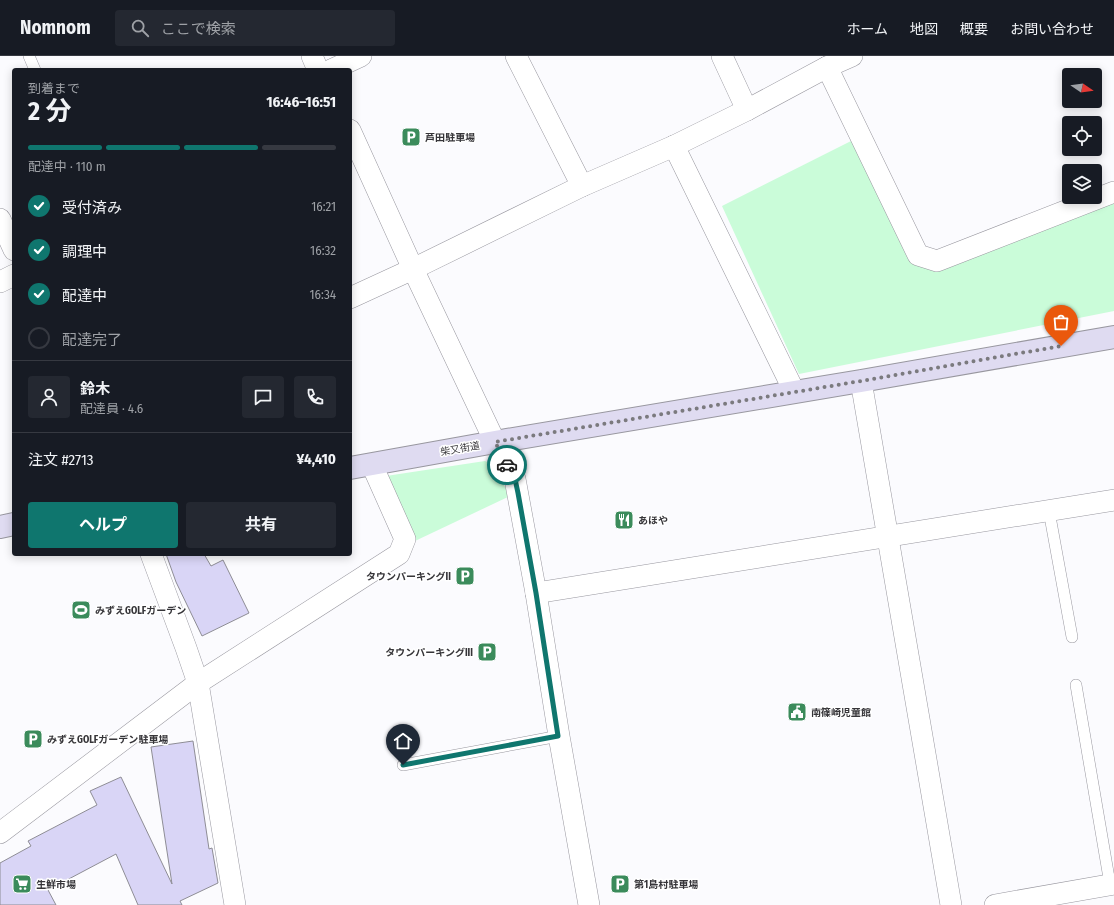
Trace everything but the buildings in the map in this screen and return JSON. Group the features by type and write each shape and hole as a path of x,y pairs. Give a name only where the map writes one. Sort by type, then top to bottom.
{"main road":[{"name":"柴又街道","path":"352,468 1114,337"},
{"path":"0,527 12,524"}],"street":[{"path":"312,56 317,68"},
{"path":"335,68 361,56"},
{"path":"516,56 582,186"},
{"path":"722,56 747,110"},
{"path":"352,297 413,270 582,186 674,146 747,110 827,67 852,56"},
{"path":"827,67 918,255 937,261 1114,192"},
{"path":"352,134 413,270 495,442 515,479 536,593 558,736 589,905"},
{"path":"674,146 794,391"},
{"path":"0,219 12,246"},
{"path":"0,282 12,276"},
{"path":"861,381 951,905"},
{"path":"0,833 198,683 399,554 405,539 372,465"},
{"path":"536,593 1114,500"},
{"path":"152,556 198,683 235,905"},
{"path":"995,905 1112,884"}],"lane":[{"path":"29,56 34,68"},
{"path":"1049,511 1072,637"},
{"path":"1076,685 1112,884"},
{"path":"403,765 558,736"}],"green space":[{"path":"853,140 912,263 1114,201 1114,311 799,374 722,206"},
{"path":"485,461 493,465 510,496 415,541 386,476"}],"way so far":[{"path":"507,465 495,442 1061,346"}],"place":[{"name":"芦田駐車場","path":"411,137"},
{"name":"あほや","path":"624,520"},
{"name":"タウンパーキングII","path":"465,576"},
{"name":"みずえGOLFガーデン","path":"81,610"},
{"name":"タウンパーキングIII","path":"487,652"},
{"name":"南篠崎児童館","path":"797,712"},
{"name":"みずえGOLFガーデン駐車場","path":"33,739"},
{"name":"生鮮市場","path":"22,884"},
{"name":"第1島村駐車場","path":"620,884"}],"route":[{"path":"403,765 558,736 536,593 518,493 515,479 507,465"}]}
